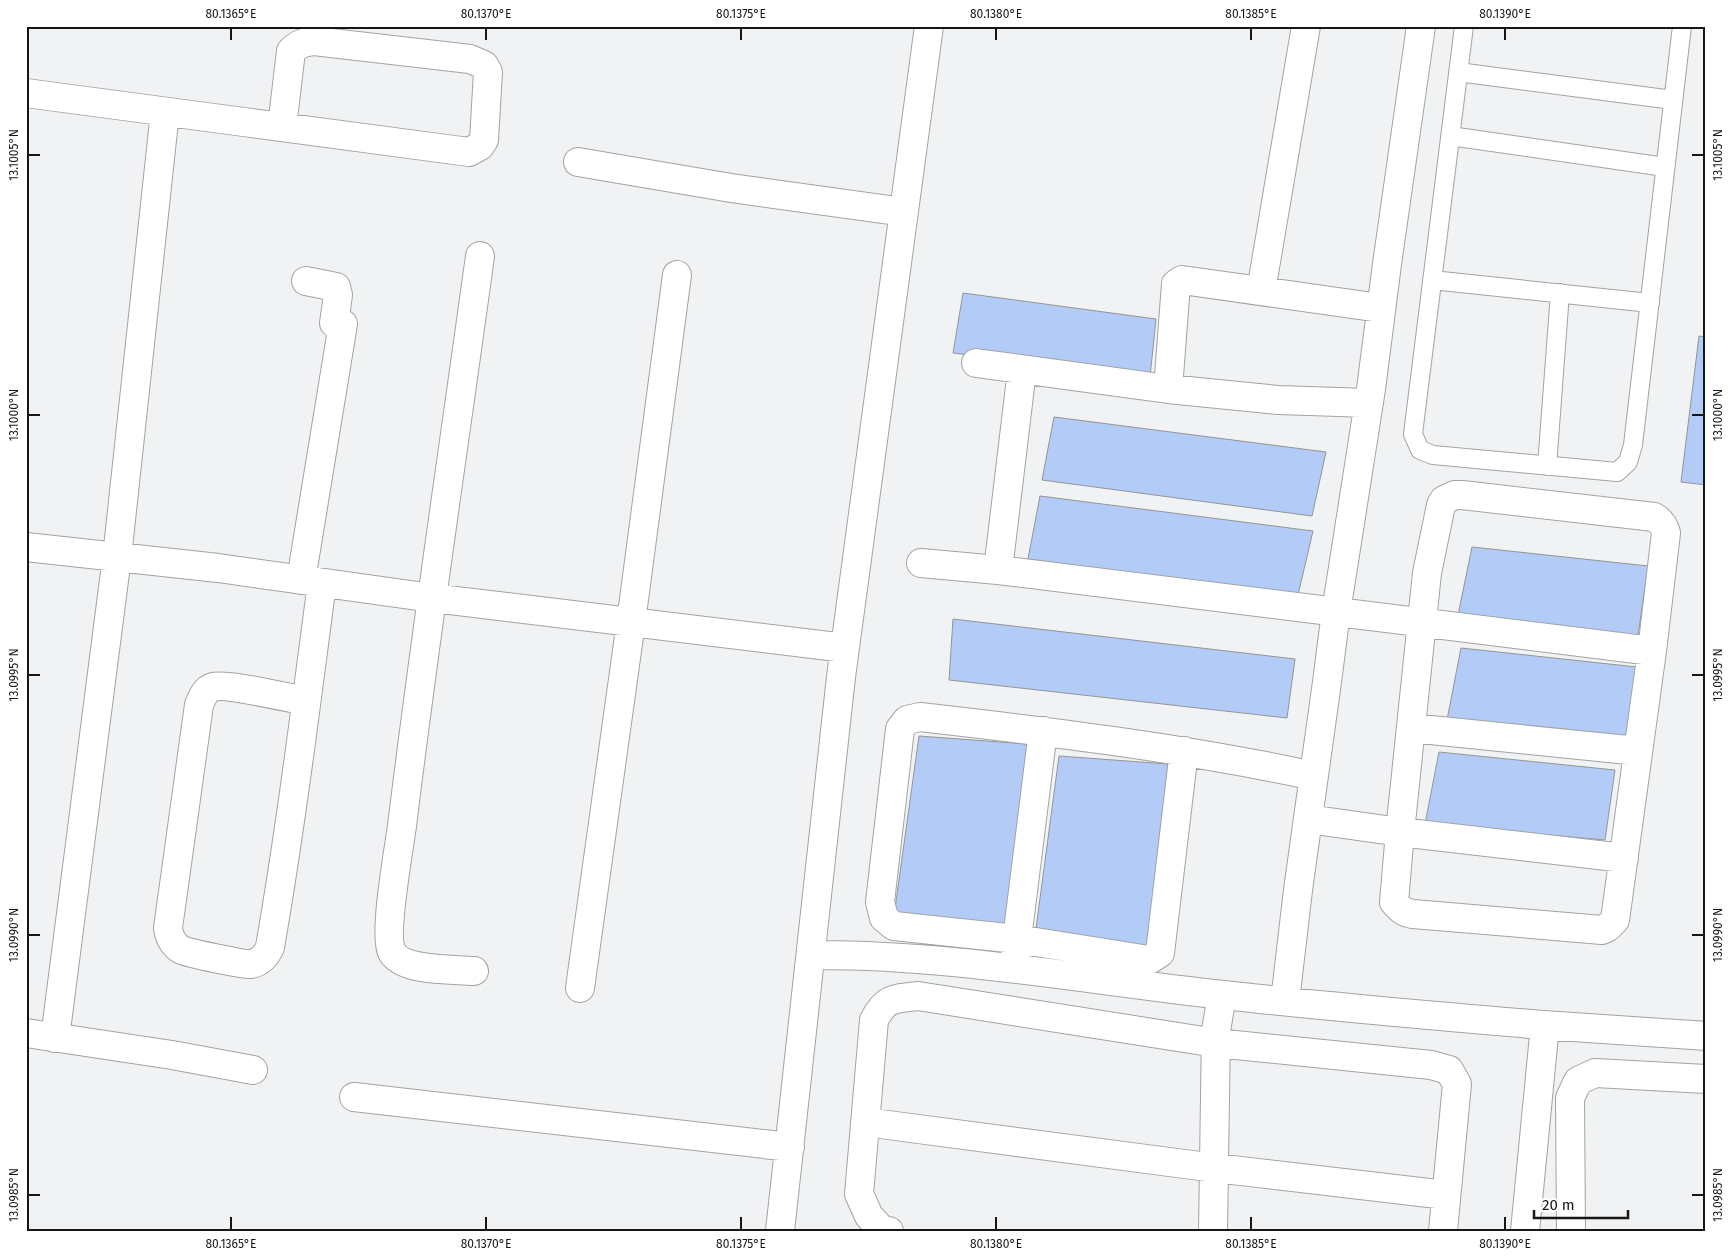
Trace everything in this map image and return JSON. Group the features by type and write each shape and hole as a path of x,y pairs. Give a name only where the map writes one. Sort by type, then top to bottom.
{"street":[{"path":"780,1231 845,648 929,26"},
{"path":"1261,291 1306,26"},
{"path":"1285,1001 1336,612 1369,403 1380,308 1420,26"},
{"path":"26,93 469,152 480,146 484,140 488,72 484,66 470,59 314,40 306,42 297,45 291,52 282,127"},
{"path":"55,1038 117,557 165,112"},
{"path":"578,162 731,188 904,212"},
{"path":"474,971 416,966 399,960 392,952 389,943 391,907 480,256"},
{"path":"580,988 677,275"},
{"path":"1168,389 1176,284 1182,280 1380,308"},
{"path":"306,281 336,287 338,295 334,323 343,324 311,581 306,701 285,859 270,947 260,961 249,965 182,951 168,934 168,928 199,705 204,694 212,687 226,686 306,701"},
{"path":"976,363 1168,389 1278,400 1369,403"},
{"path":"998,570 1022,370"},
{"path":"1455,495 1462,495 1654,517 1660,520 1666,533 1652,651 1615,920 1602,930 1413,914 1406,913 1399,908 1394,902 1427,573 1441,505 1444,500 1455,495"},
{"path":"26,547 218,568 432,598 845,648"},
{"path":"921,563 998,570 1652,651"},
{"path":"1184,751 1160,953 1149,960 1017,939 894,926 884,918 880,902 900,729 907,720 920,717 1043,731 1184,751 1314,776"},
{"path":"1411,728 1638,751"},
{"path":"1013,968 1043,731"},
{"path":"1308,819 1400,832 1624,858"},
{"path":"811,956 858,955 1013,968 1222,995 1545,1025 1706,1036"},
{"path":"1213,1231 1216,1031 1222,995"},
{"path":"889,1231 882,1230 869,1216 859,1194 874,1020 882,1006 896,999 918,996 1216,1043 1431,1065 1449,1070 1457,1084 1443,1231"},
{"path":"1526,1231 1545,1025"},
{"path":"26,1033 172,1055 253,1070"},
{"path":"1670,1077 1671,1034"},
{"path":"1571,1231 1570,1098 1578,1081 1596,1073 1706,1079"},
{"path":"354,1097 790,1147"},
{"path":"865,1122 1215,1168 1446,1195"}],"lane":[{"path":"1464,26 1412,434 1420,450 1433,455 1617,472 1628,462 1633,445 1682,26"},
{"path":"1458,72 1673,100"},
{"path":"1450,136 1665,167"},
{"path":"1432,280 1650,303"},
{"path":"1547,466 1560,293"}],"building":[{"path":"963,293 1156,319 1150,377 953,353"},
{"path":"1699,336 1706,337 1706,485 1681,482"},
{"path":"1054,417 1326,452 1312,516 1042,480"},
{"path":"1040,496 1313,531 1298,595 1028,559"},
{"path":"1472,547 1648,566 1638,636 1457,620"},
{"path":"953,619 1295,659 1287,718 949,680"},
{"path":"1461,648 1637,667 1627,737 1447,720"},
{"path":"919,736 1027,744 1006,926 894,916"},
{"path":"1439,752 1615,770 1605,840 1425,824"},
{"path":"1059,756 1168,764 1147,946 1035,936"}]}
